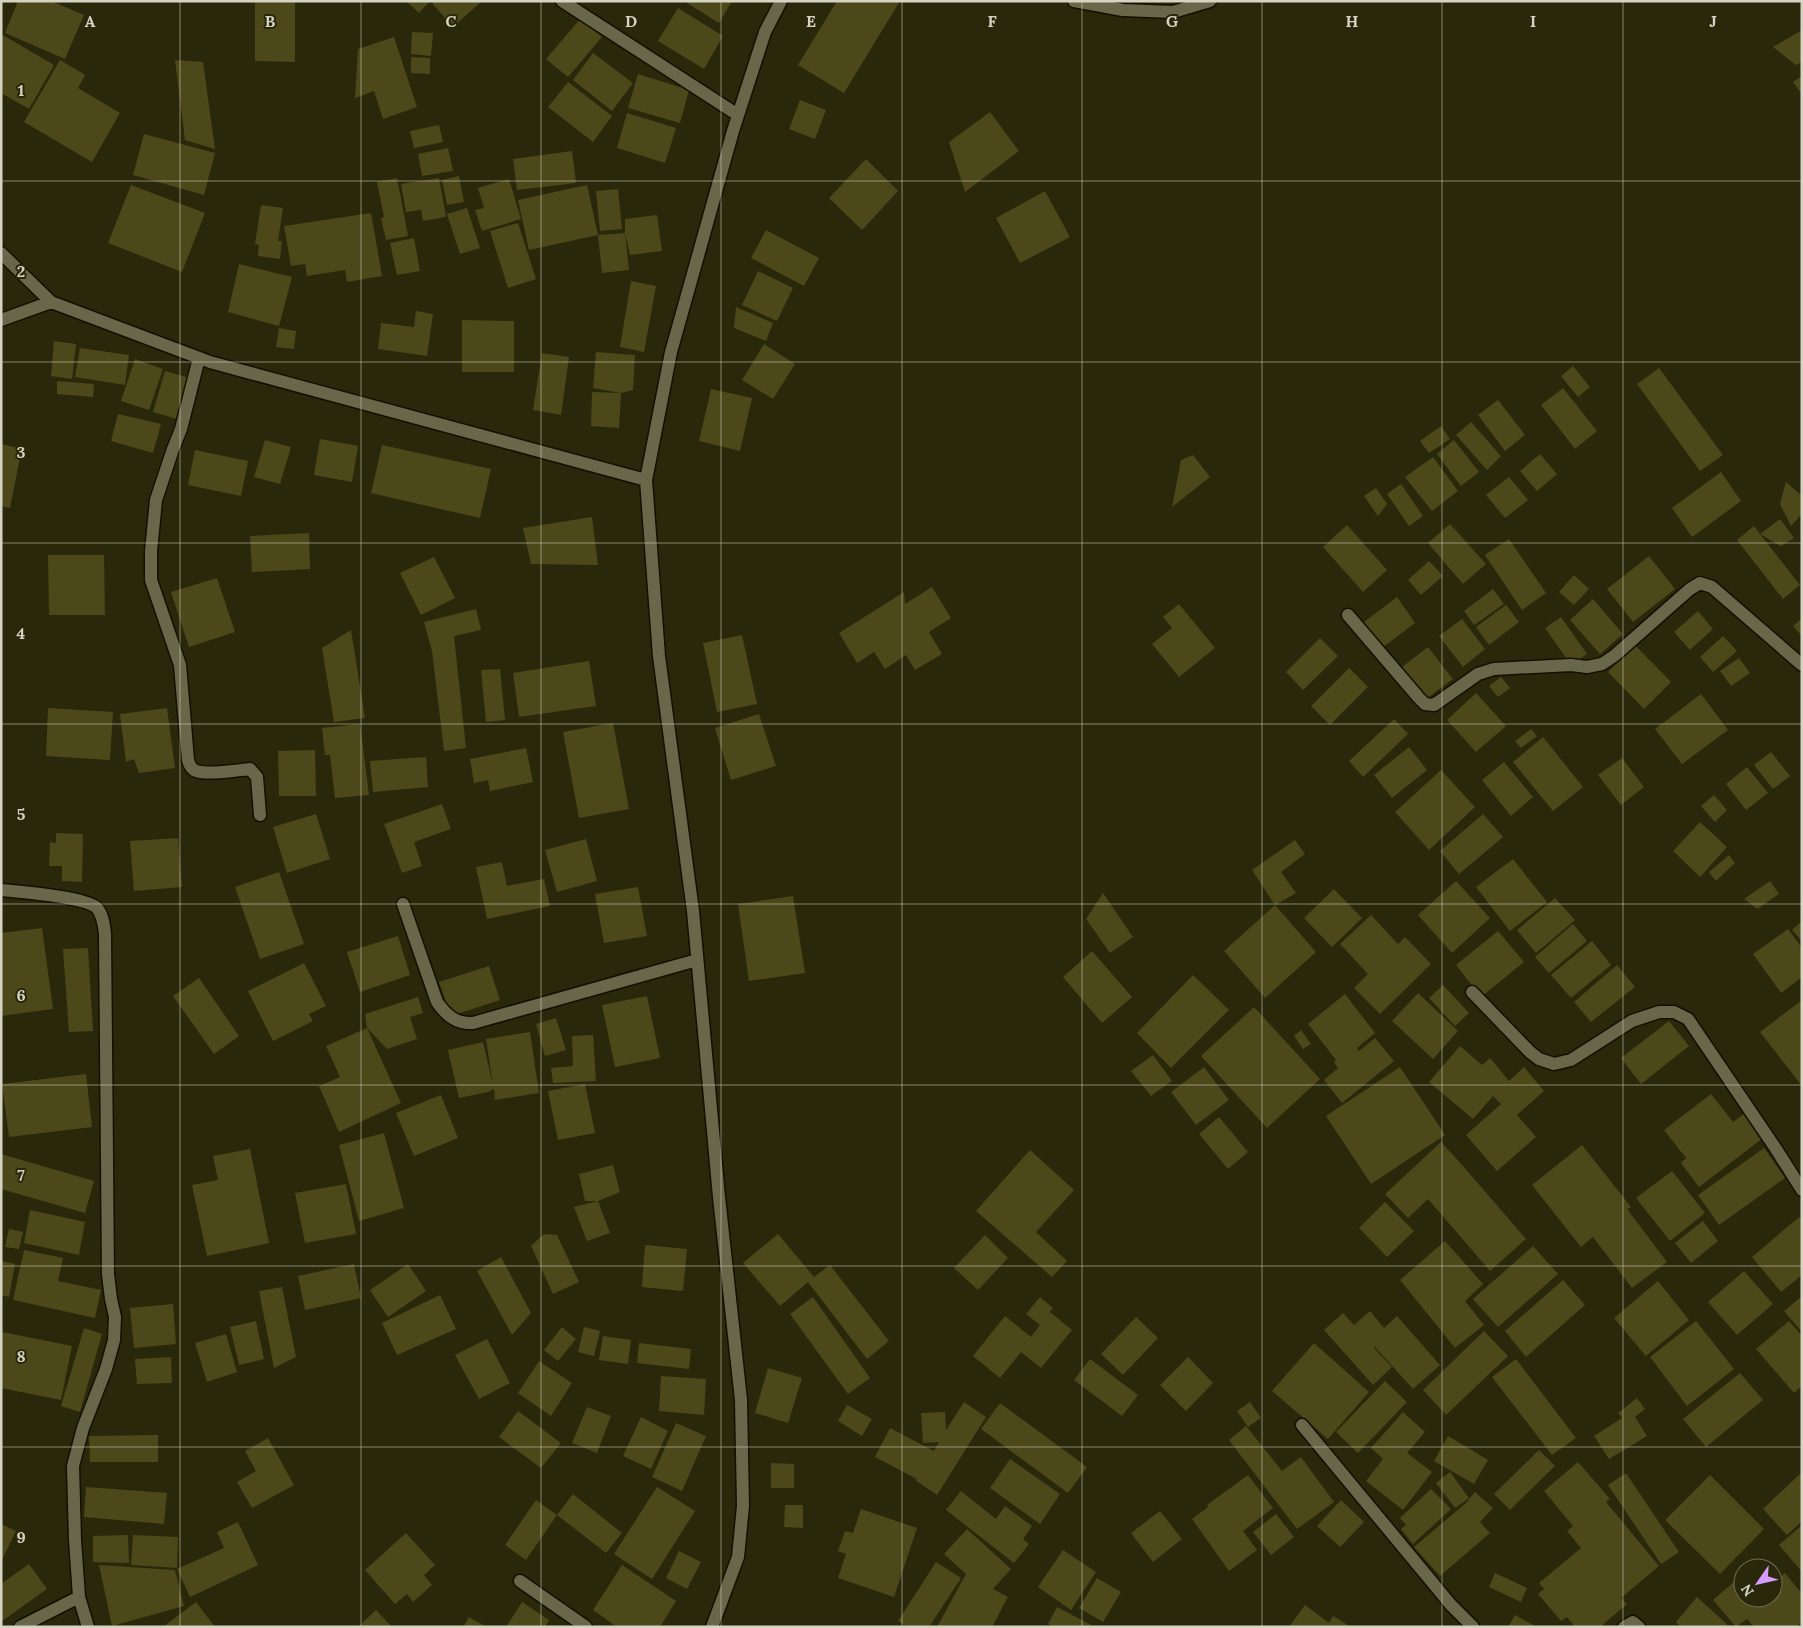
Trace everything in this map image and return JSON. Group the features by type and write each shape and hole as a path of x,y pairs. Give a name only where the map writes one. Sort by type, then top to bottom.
{"street":[{"path":"562,1 738,115"},
{"path":"712,1627 738,1557 743,1506 741,1409 719,1197 693,911 659,656 646,480 671,352 738,115 765,32 781,1"},
{"path":"1074,1 1123,10 1173,12 1210,1"},
{"path":"1,253 51,302 199,358 646,480"},
{"path":"1,320 51,302"},
{"path":"199,358 182,430 173,449 156,500 151,551 151,580 180,665 190,766 195,771 203,772 250,769 257,777 260,815"},
{"path":"1348,614 1425,704 1434,705 1478,674 1494,668 1571,665 1587,668 1602,664 1700,583 1712,588 1802,666"},
{"path":"1,890 81,900 95,906 101,914 105,934 108,1274 115,1317 114,1340 106,1369 83,1428 73,1466 79,1597 88,1627"},
{"path":"403,904 437,1002 445,1013 463,1024 697,960"},
{"path":"1472,992 1530,1052 1539,1059 1554,1064 1571,1060 1632,1021 1659,1012 1674,1012 1688,1019 1802,1190"},
{"path":"1302,1425 1451,1605 1473,1627"},
{"path":"520,1581 586,1627"},
{"path":"20,1627 79,1597"},
{"path":"1624,1627 1633,1622 1639,1627"}],"building":[{"path":"18,1 51,1 84,15 65,59 5,33"},
{"path":"255,1 295,1 295,62 255,61"},
{"path":"406,1 430,1 419,13"},
{"path":"434,1 482,1 453,27 432,3"},
{"path":"684,1 732,1 719,23"},
{"path":"837,1 900,1 844,93 798,65"},
{"path":"678,8 723,36 704,69 658,41"},
{"path":"580,19 602,37 568,77 546,59"},
{"path":"1802,30 1802,62 1796,65 1773,47"},
{"path":"412,32 433,33 431,56 411,54"},
{"path":"1,34 54,65 29,109 1,93"},
{"path":"394,37 417,107 383,119 374,91 355,98 358,49"},
{"path":"593,53 633,83 612,111 573,80"},
{"path":"411,57 430,58 430,74 411,73"},
{"path":"60,60 85,75 78,88 120,113 92,162 24,122"},
{"path":"175,60 203,62 215,149 185,140"},
{"path":"638,74 689,90 680,123 628,108"},
{"path":"1802,76 1802,95 1793,82"},
{"path":"568,82 612,116 593,142 548,107"},
{"path":"800,100 826,110 815,139 789,129"},
{"path":"990,112 1019,151 965,192 949,142"},
{"path":"627,113 676,128 665,163 617,148"},
{"path":"439,125 443,142 414,148 410,131"},
{"path":"144,134 215,153 204,195 133,175"},
{"path":"448,148 453,171 422,176 418,154"},
{"path":"572,151 576,183 517,190 513,159"},
{"path":"866,159 898,191 862,230 829,198"},
{"path":"459,176 464,202 447,205 442,180"},
{"path":"397,178 408,236 386,240 381,218 384,217 377,182"},
{"path":"439,178 446,217 423,221 421,210 406,212 401,184"},
{"path":"509,179 521,219 482,231 475,210 484,208 478,188"},
{"path":"131,185 205,213 182,272 108,243"},
{"path":"587,185 598,235 529,250 518,200"},
{"path":"618,189 622,229 600,231 596,191"},
{"path":"1045,191 1070,237 1020,263 996,218"},
{"path":"261,205 283,208 278,241 282,241 280,259 258,256 259,245 255,244"},
{"path":"467,208 480,248 460,254 447,214"},
{"path":"371,213 382,276 347,282 345,270 307,276 305,264 291,266 284,226"},
{"path":"657,215 662,251 630,255 625,233 625,219"},
{"path":"518,223 536,279 508,288 490,231"},
{"path":"766,230 819,258 804,286 751,258"},
{"path":"625,233 629,270 602,273 598,235"},
{"path":"414,238 420,271 397,275 390,243"},
{"path":"239,264 292,277 279,326 228,312"},
{"path":"758,271 793,288 777,321 742,305"},
{"path":"631,281 656,286 644,352 620,347"},
{"path":"736,307 773,323 766,341 734,328"},
{"path":"416,311 433,314 427,356 378,349 381,323 414,327"},
{"path":"462,320 514,321 514,372 462,372"},
{"path":"279,328 296,331 294,349 276,347"},
{"path":"54,341 76,344 72,379 51,376"},
{"path":"764,344 795,364 773,399 742,380"},
{"path":"80,348 129,355 125,385 75,377"},
{"path":"596,352 635,355 633,390 621,393 593,388"},
{"path":"542,353 569,357 561,415 533,410"},
{"path":"135,359 163,369 149,410 121,401"},
{"path":"1573,366 1590,387 1578,397 1561,376"},
{"path":"1659,368 1723,455 1700,471 1637,384"},
{"path":"165,371 190,378 177,419 153,412"},
{"path":"57,381 94,384 93,397 57,394"},
{"path":"1563,388 1597,431 1575,449 1541,405"},
{"path":"711,389 752,398 740,451 699,441"},
{"path":"592,392 621,393 619,428 591,426"},
{"path":"1498,400 1525,435 1505,451 1478,415"},
{"path":"118,414 161,424 153,453 111,441"},
{"path":"1471,422 1501,456 1487,470 1456,435"},
{"path":"1441,426 1450,439 1429,453 1420,441"},
{"path":"320,439 358,446 352,482 314,475"},
{"path":"265,440 291,447 280,484 254,477"},
{"path":"1454,440 1479,472 1461,486 1437,454"},
{"path":"1,444 18,448 17,456 20,457 10,508 1,506"},
{"path":"382,445 491,469 480,518 371,493"},
{"path":"195,450 248,461 241,496 188,485"},
{"path":"1540,454 1557,474 1537,491 1520,471"},
{"path":"1193,455 1210,477 1172,507 1181,460"},
{"path":"1433,457 1458,491 1432,511 1405,477"},
{"path":"1721,472 1741,501 1692,537 1672,508"},
{"path":"1509,477 1528,500 1505,518 1486,495"},
{"path":"1786,482 1802,496 1802,514 1791,526 1780,504"},
{"path":"1401,484 1423,516 1409,526 1387,494"},
{"path":"1376,488 1387,504 1378,516 1364,496"},
{"path":"592,517 598,565 531,564 523,528"},
{"path":"1780,519 1794,538 1781,546 1760,534"},
{"path":"1450,524 1486,564 1463,584 1428,543"},
{"path":"1347,525 1387,570 1363,592 1323,547"},
{"path":"1754,526 1800,585 1783,599 1737,540"},
{"path":"309,533 310,569 252,572 250,536"},
{"path":"1509,539 1546,593 1522,610 1485,555"},
{"path":"48,555 104,555 105,615 49,615"},
{"path":"1649,556 1675,589 1633,622 1607,589"},
{"path":"434,557 455,598 421,615 400,573"},
{"path":"1429,561 1443,576 1421,595 1408,580"},
{"path":"1574,575 1589,589 1574,605 1559,592"},
{"path":"217,578 235,632 189,647 171,592"},
{"path":"932,587 951,618 929,632 942,654 915,670 906,655 885,669 874,652 857,663 839,633 904,592 905,604"},
{"path":"1493,589 1504,604 1474,625 1464,611"},
{"path":"1397,597 1415,623 1383,647 1364,622"},
{"path":"1593,599 1623,634 1600,654 1570,620"},
{"path":"1179,604 1215,648 1179,677 1152,644 1172,628 1163,617"},
{"path":"1506,605 1519,622 1489,645 1476,627"},
{"path":"476,609 481,630 454,636 466,748 444,751 432,651 424,622"},
{"path":"1698,611 1713,629 1690,650 1674,632"},
{"path":"1561,617 1587,654 1571,665 1545,628"},
{"path":"1802,618 1802,636 1793,626"},
{"path":"1462,619 1485,649 1463,667 1439,636"},
{"path":"351,630 365,718 334,722 322,648"},
{"path":"742,635 757,704 717,712 703,643"},
{"path":"1723,636 1737,651 1713,672 1700,657"},
{"path":"1320,638 1338,656 1303,690 1286,672"},
{"path":"1635,645 1671,682 1644,709 1608,672"},
{"path":"1428,647 1453,679 1426,699 1402,667"},
{"path":"1739,658 1750,673 1731,686 1720,671"},
{"path":"589,661 596,706 519,717 513,673"},
{"path":"1349,668 1368,687 1330,725 1311,706"},
{"path":"500,669 505,720 486,722 481,670"},
{"path":"1501,677 1510,688 1498,697 1489,686"},
{"path":"1476,693 1506,726 1476,752 1447,720"},
{"path":"1701,694 1728,730 1682,764 1655,729"},
{"path":"48,708 113,712 110,760 46,756"},
{"path":"167,708 175,768 139,773 134,759 126,762 120,714"},
{"path":"759,714 776,766 731,780 715,728"},
{"path":"1394,719 1408,734 1363,777 1349,761"},
{"path":"613,723 629,809 579,818 563,732"},
{"path":"360,724 369,795 335,798 330,755 325,755 322,728"},
{"path":"1531,729 1537,736 1521,748 1515,741"},
{"path":"1543,737 1583,787 1553,811 1513,762"},
{"path":"1409,747 1427,770 1392,798 1374,775"},
{"path":"526,748 533,782 490,791 488,780 474,783 470,759"},
{"path":"315,750 316,796 279,796 278,751"},
{"path":"1771,752 1790,776 1773,789 1754,765"},
{"path":"426,757 428,787 373,792 370,761"},
{"path":"1622,758 1644,787 1621,805 1598,775"},
{"path":"1504,762 1533,797 1511,816 1482,780"},
{"path":"1747,767 1768,793 1746,810 1726,784"},
{"path":"1441,770 1475,807 1429,850 1395,812"},
{"path":"1714,795 1727,810 1715,822 1701,806"},
{"path":"442,804 451,829 414,842 422,866 402,873 384,824"},
{"path":"316,814 330,859 287,873 273,827"},
{"path":"1483,814 1503,837 1459,874 1440,851"},
{"path":"1700,822 1727,847 1700,877 1673,851"},
{"path":"56,833 83,834 82,882 62,881 62,866 49,866 50,842 56,843"},
{"path":"178,838 182,887 134,891 130,841"},
{"path":"586,839 597,881 557,892 545,850"},
{"path":"1295,840 1305,854 1281,872 1296,893 1275,905 1252,870"},
{"path":"1729,855 1735,863 1716,881 1709,872"},
{"path":"1513,859 1547,902 1510,931 1476,887"},
{"path":"502,862 507,886 544,879 550,906 487,919 476,867"},
{"path":"279,872 304,944 260,959 235,887"},
{"path":"1456,881 1490,918 1452,953 1418,915"},
{"path":"1770,881 1779,894 1757,909 1744,899"},
{"path":"638,887 647,936 604,943 595,894"},
{"path":"1334,889 1362,918 1332,947 1304,918"},
{"path":"1103,893 1133,937 1110,953 1086,919"},
{"path":"793,896 805,973 749,981 738,904"},
{"path":"1555,898 1575,920 1536,953 1517,930"},
{"path":"1275,905 1316,952 1265,998 1224,951"},
{"path":"1371,915 1398,944 1405,937 1431,964 1380,1014 1354,988 1368,974 1340,944"},
{"path":"1802,921 1802,941 1792,930"},
{"path":"1573,924 1587,941 1549,973 1535,957"},
{"path":"42,928 53,1009 1,1016 1,933"},
{"path":"1788,929 1802,948 1802,977 1781,993 1753,954"},
{"path":"1498,931 1524,962 1481,997 1456,965"},
{"path":"398,936 410,975 360,992 347,952"},
{"path":"1592,941 1611,965 1571,998 1551,975"},
{"path":"88,948 93,1031 69,1032 63,949"},
{"path":"1092,951 1132,997 1102,1023 1063,977"},
{"path":"304,963 326,1006 309,1014 313,1021 273,1041 248,991"},
{"path":"1617,965 1635,987 1591,1022 1574,1002"},
{"path":"489,966 500,1000 451,1016 439,982"},
{"path":"1193,975 1229,1010 1171,1068 1137,1033"},
{"path":"199,978 239,1036 214,1054 173,996"},
{"path":"1443,985 1469,1013 1455,1026 1429,998"},
{"path":"1418,993 1458,1031 1433,1059 1392,1021"},
{"path":"1345,994 1375,1033 1357,1048 1359,1051 1375,1038 1394,1061 1342,1103 1324,1080 1338,1068 1334,1062 1336,1060 1308,1024"},
{"path":"647,996 660,1058 615,1067 602,1005"},
{"path":"418,997 423,1013 410,1017 417,1039 387,1049 367,1028 365,1014"},
{"path":"1802,1000 1802,1086 1760,1032"},
{"path":"1254,1007 1320,1079 1267,1128 1201,1056"},
{"path":"556,1018 566,1050 545,1056 536,1024"},
{"path":"1669,1021 1689,1046 1641,1084 1621,1058"},
{"path":"367,1028 401,1103 339,1132 319,1086 340,1077 326,1046"},
{"path":"1301,1030 1311,1044 1303,1049 1294,1036"},
{"path":"530,1032 539,1093 495,1100 494,1089 459,1098 448,1050 483,1042 493,1085 486,1039"},
{"path":"593,1035 596,1081 553,1083 551,1068 573,1066 572,1036"},
{"path":"1460,1046 1482,1065 1490,1058 1509,1081 1524,1067 1544,1091 1517,1115 1536,1137 1497,1171 1466,1135 1501,1104 1493,1096 1473,1119 1429,1082"},
{"path":"1153,1055 1172,1081 1151,1096 1131,1071"},
{"path":"1204,1067 1229,1100 1196,1125 1171,1092"},
{"path":"1400,1067 1445,1135 1371,1184 1326,1116"},
{"path":"86,1074 92,1127 9,1137 2,1084"},
{"path":"585,1084 595,1133 558,1140 548,1091"},
{"path":"1711,1094 1733,1122 1744,1114 1763,1138 1699,1187 1681,1163 1686,1158 1664,1130"},
{"path":"441,1095 458,1138 414,1156 396,1113"},
{"path":"1219,1117 1248,1152 1228,1169 1199,1134"},
{"path":"384,1133 404,1208 359,1221 339,1145"},
{"path":"1441,1142 1526,1239 1490,1271 1428,1199 1408,1218 1385,1194"},
{"path":"1582,1145 1631,1207 1627,1209 1667,1262 1632,1288 1593,1237 1581,1247 1532,1185"},
{"path":"1764,1148 1785,1178 1719,1225 1698,1195"},
{"path":"250,1149 269,1243 207,1256 192,1185 218,1180 213,1156"},
{"path":"1030,1150 1074,1190 1036,1232 1067,1261 1052,1277 976,1211"},
{"path":"1,1154 94,1181 85,1213 1,1189"},
{"path":"613,1165 620,1192 598,1201 585,1201 579,1174"},
{"path":"1672,1171 1705,1213 1670,1241 1636,1198"},
{"path":"346,1184 356,1234 305,1243 295,1193"},
{"path":"598,1201 610,1233 587,1241 574,1207"},
{"path":"1385,1202 1414,1231 1387,1257 1359,1228"},
{"path":"30,1210 85,1222 79,1255 24,1243"},
{"path":"1799,1217 1802,1220 1802,1275 1781,1292 1752,1257"},
{"path":"1703,1221 1718,1241 1691,1263 1675,1243"},
{"path":"9,1229 23,1232 19,1249 5,1247"},
{"path":"544,1234 557,1235 579,1282 553,1294 531,1246"},
{"path":"778,1234 814,1277 830,1265 889,1341 867,1359 808,1282 780,1306 743,1263"},
{"path":"985,1235 1008,1258 978,1290 954,1268"},
{"path":"1445,1241 1483,1284 1465,1301 1484,1325 1455,1348 1400,1280"},
{"path":"645,1245 687,1249 683,1291 642,1287"},
{"path":"1533,1246 1558,1274 1498,1327 1473,1299"},
{"path":"24,1250 63,1258 58,1281 101,1290 95,1318 13,1300"},
{"path":"501,1257 531,1313 512,1335 477,1271"},
{"path":"1,1261 15,1264 9,1297 1,1295"},
{"path":"354,1264 361,1298 305,1310 298,1276"},
{"path":"408,1264 426,1291 388,1317 370,1290"},
{"path":"1744,1271 1773,1304 1737,1335 1708,1302"},
{"path":"1563,1280 1585,1305 1526,1357 1505,1331"},
{"path":"1658,1281 1689,1320 1646,1356 1614,1318"},
{"path":"282,1287 296,1357 274,1368 259,1291"},
{"path":"440,1295 456,1329 397,1355 382,1323"},
{"path":"1802,1296 1802,1332 1784,1311"},
{"path":"813,1297 870,1378 848,1394 790,1314"},
{"path":"1040,1297 1053,1308 1050,1312 1072,1330 1041,1368 1021,1352 1000,1378 973,1356 1005,1316 1031,1337 1040,1325 1026,1314"},
{"path":"173,1304 176,1344 134,1348 130,1308"},
{"path":"1370,1311 1384,1328 1397,1316 1440,1365 1413,1389 1375,1347 1392,1367 1373,1385 1324,1330 1343,1313 1354,1325"},
{"path":"1136,1317 1158,1338 1123,1375 1101,1354"},
{"path":"256,1321 264,1359 239,1365 230,1327"},
{"path":"1696,1321 1734,1369 1687,1406 1650,1357"},
{"path":"1789,1321 1802,1336 1802,1386 1794,1393 1756,1349"},
{"path":"562,1327 576,1339 558,1361 544,1350"},
{"path":"584,1327 600,1331 594,1356 578,1352"},
{"path":"84,1328 102,1334 80,1412 61,1406"},
{"path":"1484,1331 1508,1356 1446,1415 1423,1390"},
{"path":"2,1332 72,1346 61,1400 1,1388"},
{"path":"226,1334 237,1372 207,1382 195,1343"},
{"path":"603,1336 631,1340 628,1364 599,1360"},
{"path":"487,1339 510,1383 479,1399 455,1355"},
{"path":"639,1343 691,1349 689,1369 637,1363"},
{"path":"1314,1343 1369,1392 1328,1439 1272,1391"},
{"path":"171,1357 172,1383 137,1384 135,1359"},
{"path":"1188,1357 1213,1383 1186,1411 1160,1385"},
{"path":"1090,1359 1138,1395 1122,1416 1074,1380"},
{"path":"1516,1359 1576,1438 1552,1455 1492,1377"},
{"path":"539,1361 572,1383 551,1416 518,1393"},
{"path":"768,1368 802,1378 788,1423 755,1413"},
{"path":"1740,1373 1763,1400 1706,1447 1683,1419"},
{"path":"661,1376 706,1379 704,1415 659,1411"},
{"path":"1385,1381 1407,1402 1358,1453 1336,1432"},
{"path":"1637,1398 1645,1409 1635,1417 1647,1436 1609,1459 1594,1436 1622,1418 1618,1413"},
{"path":"964,1402 986,1417 937,1495 915,1480 917,1479 875,1457 890,1428 934,1451 939,1442 923,1443 921,1413 945,1412 946,1430"},
{"path":"1250,1402 1261,1418 1248,1427 1237,1411"},
{"path":"1000,1403 1087,1467 1068,1493 981,1429"},
{"path":"847,1405 872,1419 862,1436 838,1421"},
{"path":"587,1407 611,1416 597,1453 572,1443"},
{"path":"518,1411 561,1443 541,1468 499,1437"},
{"path":"1403,1412 1425,1432 1407,1453 1432,1472 1403,1510 1366,1481 1383,1459 1371,1448"},
{"path":"641,1417 668,1431 651,1469 623,1456"},
{"path":"676,1423 706,1436 682,1491 652,1477"},
{"path":"1246,1426 1282,1471 1301,1457 1334,1502 1297,1529 1229,1440"},
{"path":"158,1435 158,1462 90,1462 89,1436"},
{"path":"1448,1436 1488,1460 1474,1484 1434,1461"},
{"path":"268,1438 294,1485 252,1508 237,1482 256,1471 245,1451"},
{"path":"1539,1450 1555,1466 1510,1510 1494,1494"},
{"path":"1010,1459 1060,1494 1040,1524 990,1488"},
{"path":"1578,1462 1610,1499 1606,1502 1659,1566 1621,1598 1627,1604 1600,1627 1575,1627 1567,1617 1561,1621 1538,1594 1544,1589 1539,1583 1581,1548 1567,1531 1573,1526 1544,1491"},
{"path":"771,1463 794,1464 794,1488 771,1488"},
{"path":"1450,1472 1469,1498 1455,1508 1436,1483"},
{"path":"1802,1472 1802,1521 1787,1535 1763,1509"},
{"path":"1626,1473 1679,1552 1661,1564 1608,1485"},
{"path":"1248,1475 1273,1508 1243,1531 1257,1550 1229,1571 1192,1519 1208,1507 1207,1505"},
{"path":"1710,1475 1764,1529 1736,1558 1733,1558 1733,1561 1720,1574 1665,1520"},
{"path":"86,1487 167,1493 164,1524 84,1517"},
{"path":"657,1487 695,1511 652,1579 614,1554"},
{"path":"1431,1489 1451,1509 1413,1544 1401,1529 1406,1525 1400,1518"},
{"path":"961,1491 996,1519 1005,1506 1032,1526 1023,1539 1029,1544 1014,1563 946,1510"},
{"path":"1475,1492 1493,1508 1480,1522 1490,1533 1440,1576 1414,1547 1465,1504"},
{"path":"573,1494 622,1533 606,1553 557,1515"},
{"path":"536,1500 557,1515 526,1560 505,1545"},
{"path":"1341,1500 1364,1522 1340,1547 1317,1526"},
{"path":"785,1505 803,1505 803,1528 784,1527"},
{"path":"861,1509 917,1528 894,1597 838,1578 846,1554 838,1551 845,1531 853,1533"},
{"path":"1160,1511 1182,1539 1153,1562 1131,1533"},
{"path":"1276,1514 1294,1537 1271,1555 1253,1532"},
{"path":"238,1522 258,1565 190,1597 177,1569 224,1548 217,1532"},
{"path":"1,1524 16,1531 1,1562"},
{"path":"1802,1525 1802,1572 1779,1545"},
{"path":"967,1529 1011,1569 993,1589 1008,1597 992,1627 937,1627 966,1574 944,1554"},
{"path":"406,1533 435,1565 424,1575 432,1585 413,1602 407,1594 395,1604 365,1570"},
{"path":"128,1535 129,1563 93,1562 93,1536"},
{"path":"133,1535 178,1537 177,1568 131,1565"},
{"path":"1063,1550 1096,1572 1071,1610 1038,1587"},
{"path":"679,1551 701,1562 687,1589 666,1578"},
{"path":"936,1562 961,1578 929,1627 907,1627 898,1621"},
{"path":"29,1564 47,1589 2,1621 1,1584"},
{"path":"99,1565 175,1570 184,1606 112,1626"},
{"path":"622,1565 676,1601 660,1627 617,1627 593,1610"},
{"path":"1495,1573 1527,1588 1521,1602 1489,1587"},
{"path":"1785,1573 1802,1594 1802,1622 1796,1627 1754,1627 1747,1619 1736,1627 1713,1600 1733,1583 1733,1608 1783,1608 1783,1575"},
{"path":"1097,1578 1121,1592 1103,1622 1079,1608"},
{"path":"1697,1597 1730,1627 1681,1627 1676,1622"},
{"path":"196,1602 215,1627 163,1627"},
{"path":"522,1602 549,1620 545,1627 506,1627"},
{"path":"1305,1605 1329,1623 1333,1616 1351,1627 1289,1627"},
{"path":"1057,1607 1095,1627 1053,1627 1048,1624"},
{"path":"376,1610 392,1627 358,1627"},
{"path":"1515,1615 1537,1627 1508,1627"},
{"path":"469,1617 483,1625 481,1627 463,1627"}]}
